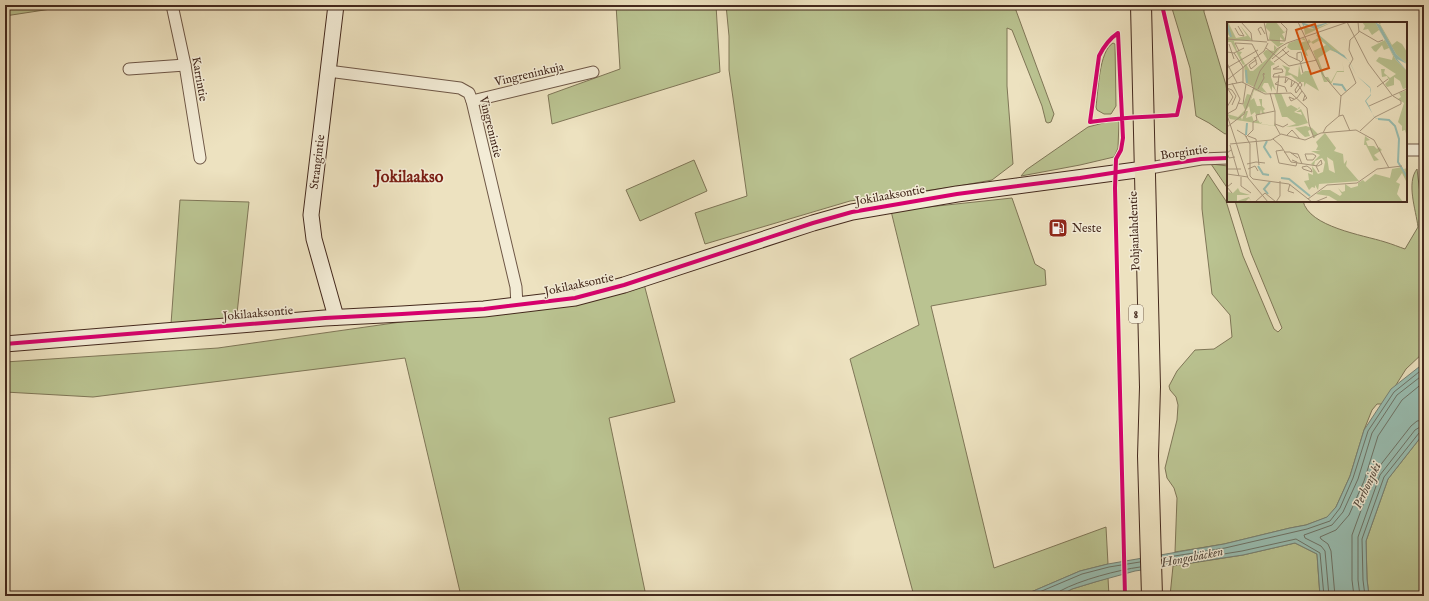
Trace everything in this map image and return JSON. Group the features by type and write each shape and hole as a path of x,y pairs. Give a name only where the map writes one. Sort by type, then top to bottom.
{"highway":[{"name":"Pohjanlahdentie","path":"1129,5 1138,170"},
{"name":"Pohjanlahdentie","path":"1141,5 1138,170 1138,374 1148,456 1151,587"}],"street":[{"name":"Karrintie","path":"172,5 185,65 200,158"},
{"name":"Strangintie","path":"336,5 311,215 314,239 336,317"},
{"path":"129,68 185,65"},
{"name":"Vingrenintie","path":"328,72 460,88 469,93 516,287 517,306"},
{"name":"Vingreninkuja","path":"472,101 593,72"},
{"path":"1407,150 1424,150"},
{"name":"Borgintie","path":"1138,170 1201,159 1227,158"},
{"name":"Jokilaaksontie","path":"5,344 336,317 517,306 575,298 624,285 813,223 852,212 949,196 1138,170"}],"green space":[{"path":"5,5 77,5 5,16"},
{"path":"616,5 716,5 720,72 552,124 548,95 620,69"},
{"path":"726,5 1014,5 1054,114 1051,122 1046,122 1042,106 1012,30 1007,28 1007,86 1013,164 992,180 953,187 850,201 705,244 695,213 747,196 729,70 729,36"},
{"path":"1171,5 1204,5 1204,12 1226,85 1227,133 1225,134 1196,116 1190,68"},
{"path":"1113,43 1115,44 1116,106 1111,114 1104,114 1097,110 1096,107 1100,72 1108,47"},
{"path":"1119,121 1118,148 1114,157 1021,176 1026,170 1088,127 1107,122"},
{"path":"694,160 707,191 640,221 626,190"},
{"path":"1211,164 1227,166 1227,188"},
{"path":"1417,169 1424,227 1424,352 1406,369 1384,404 1377,404 1372,410 1364,430 1350,476 1336,507 1328,517 1306,525 1224,544 1175,552 1177,498 1174,488 1167,478 1165,468 1177,420 1178,405 1176,397 1170,390 1169,386 1177,371 1195,350 1214,349 1232,337 1230,315 1212,294 1202,209 1202,185 1208,174 1226,201 1243,256 1274,329 1278,332 1282,328 1251,253 1235,202 1303,202 1307,210 1326,224 1405,249 1418,227 1412,189 1414,175"},
{"path":"1012,198 1035,264 1045,270 1046,285 931,306 994,568 1106,527 1108,564 1080,571 1031,592 1013,596 914,596 850,359 919,325 891,211"},
{"path":"180,200 249,202 236,323 171,324"},
{"path":"644,284 675,402 609,418 646,596 461,596 405,358 93,397 5,392 5,362 218,348 408,321"},
{"path":"1424,433 1424,596 1369,596 1366,541 1388,479"},
{"path":"1295,543 1317,554 1320,596 1170,596 1173,566 1243,555"},
{"path":"1108,578 1109,596 1059,596 1072,589"}],"water":[{"path":"1424,363 1424,433 1388,479 1366,541 1369,596 1320,596 1317,554 1295,543 1243,555 1135,571 1072,589 1059,596 1013,596 1031,592 1080,571 1108,564 1224,544 1306,525 1327,517 1336,507 1350,476 1364,430 1391,389"}],"cycle path":[{"path":"1125,596 1115,188 1116,159 1121,150 1123,138 1118,33 1107,43 1099,56 1090,122 1101,120 1112,119 1123,118 1177,115 1181,97 1174,57 1162,5"},
{"path":"5,344 325,318 484,309 575,298 624,285 813,223 852,212 957,194 1080,178 1201,159 1227,158"}],"place":[{"name":"Neste","path":"1058,228"}],"district":[{"name":"Jokilaakso","path":"409,176"}],"water label":[{"name":"Perhonjoki","path":"1366,485"},
{"name":"Hongabäcken","path":"1192,556"}]}
